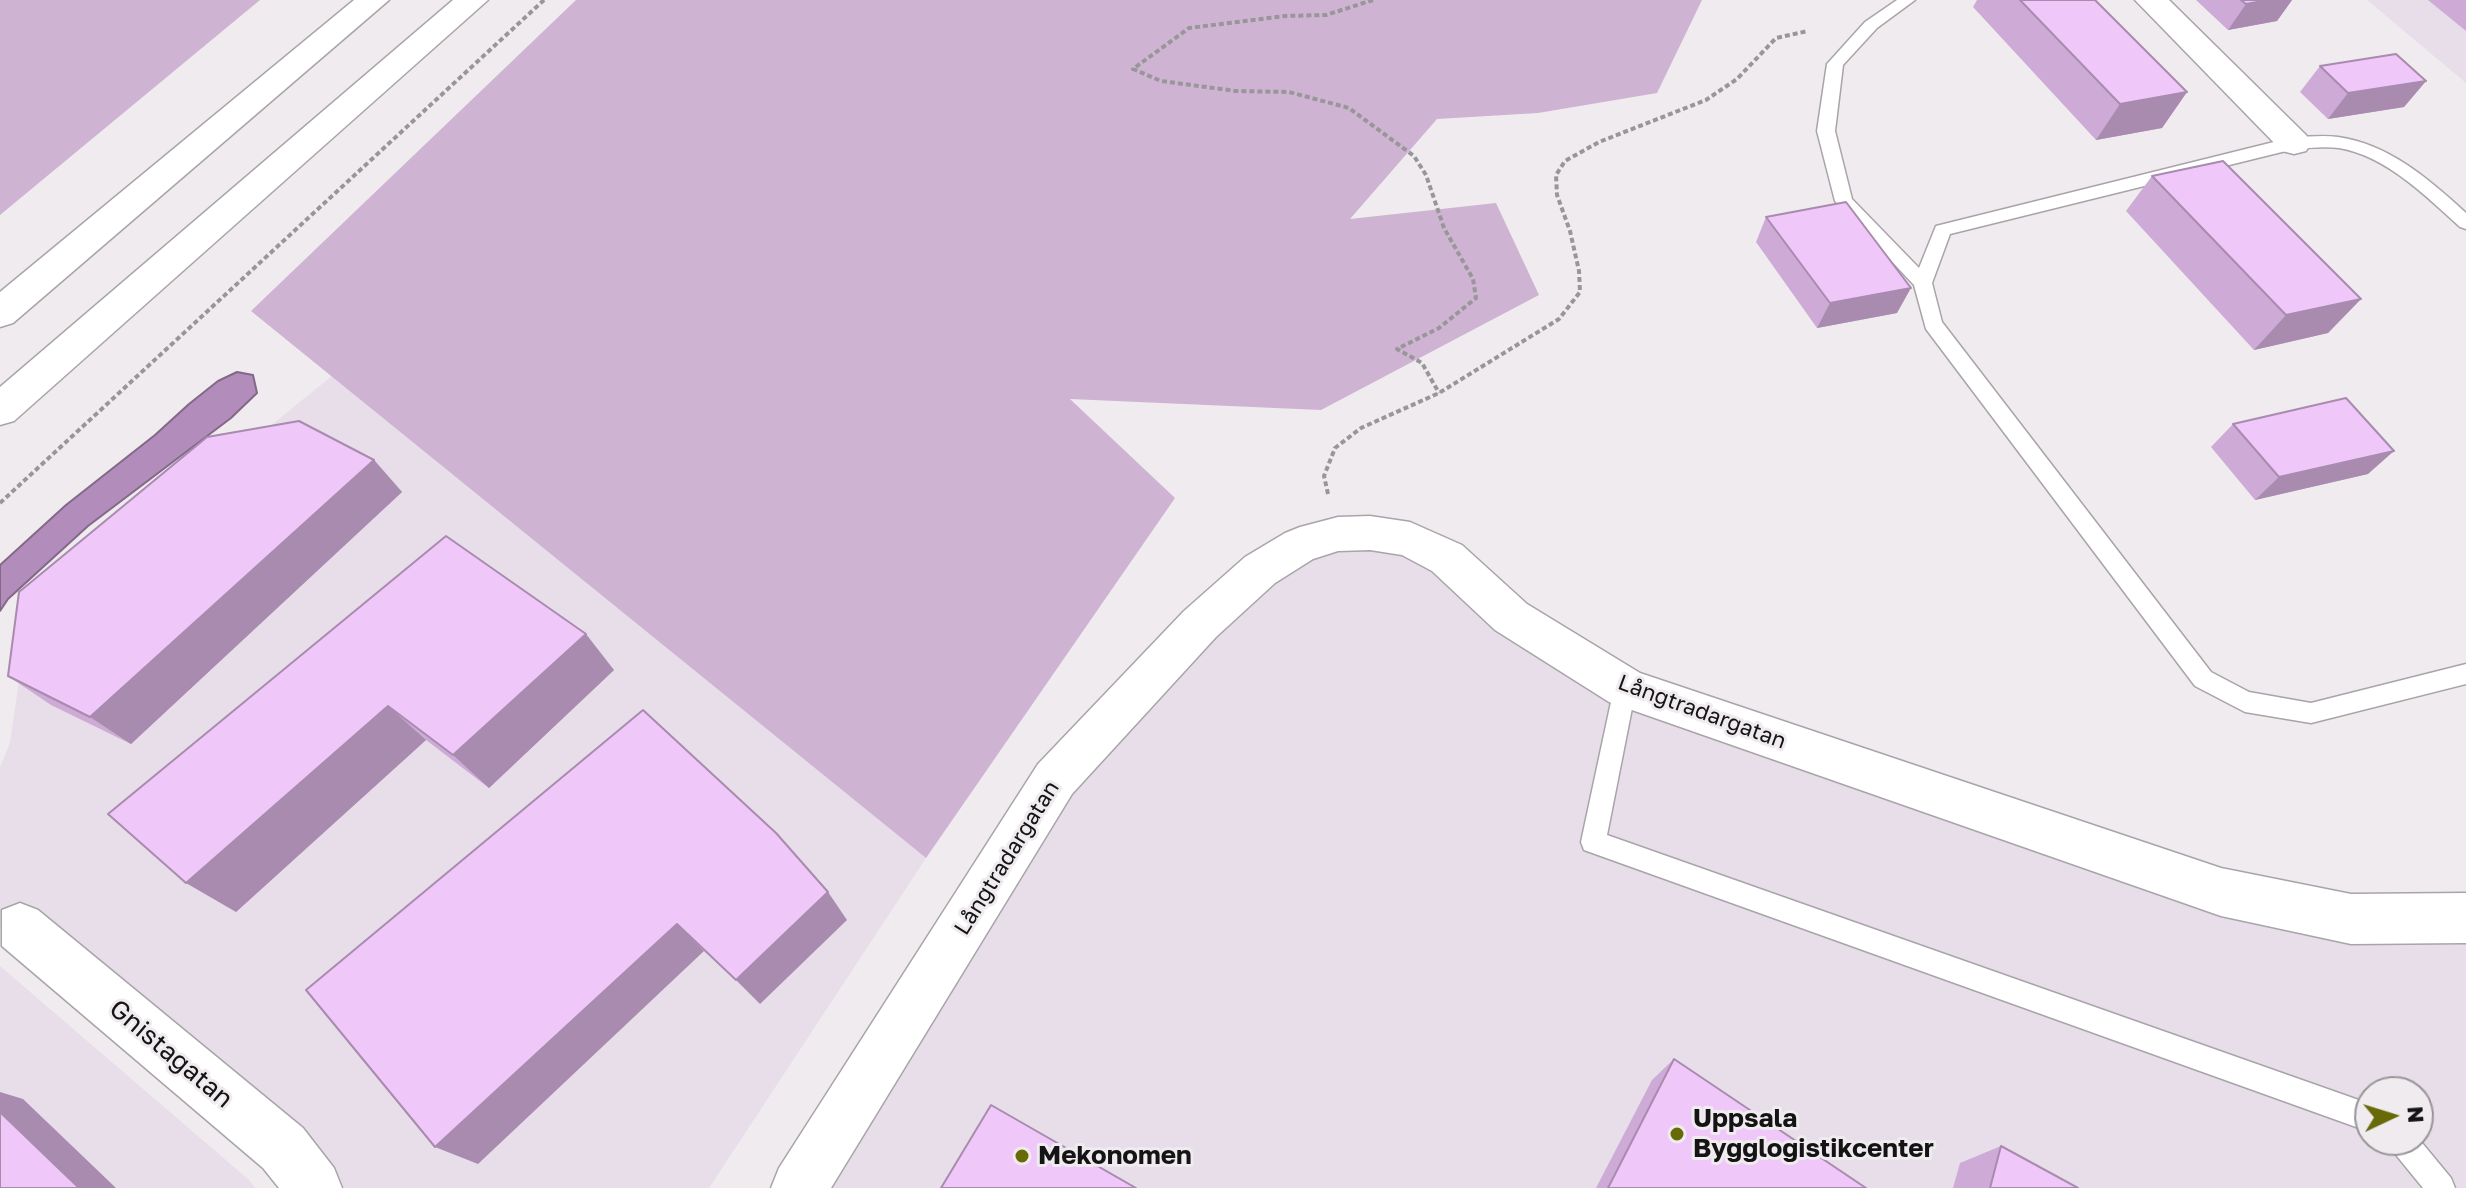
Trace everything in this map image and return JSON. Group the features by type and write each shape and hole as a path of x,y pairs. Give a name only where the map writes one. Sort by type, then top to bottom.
{"main road":[{"path":"0,313 373,0"},
{"path":"0,410 472,0"},
{"path":"2151,0 2294,143"},
{"name":"Långtradargatan","path":"799,1188 1055,779 1200,624 1260,570 1300,545 1338,534 1370,533 1410,539 1447,558 1511,617 1625,688 2221,892 2351,919 2466,918"},
{"name":"Gnistagatan","path":"20,928 283,1148 314,1188"}],"lane":[{"path":"1907,0 1871,25 1835,64 1826,131 1844,201 1923,283 1933,324 2203,679 2245,702 2311,713 2466,674"},
{"path":"1923,283 1942,230 2294,143 2343,143 2394,163 2423,184 2466,223"},
{"path":"1625,688 1593,842 2354,1112"},
{"path":"2415,1156 2441,1188"}],"path":[{"path":"0,503 544,0"},
{"path":"1373,0 1326,15 1285,16 1189,28 1133,69 1161,81 1236,91 1289,92 1349,108 1414,156 1426,175 1444,228 1473,279 1476,298 1446,325 1425,338 1397,349 1422,363 1439,393"},
{"path":"1338,534 1324,476 1335,448 1361,428 1439,393 1559,319 1580,292 1579,271 1570,231 1557,195 1556,175 1565,161 1599,142 1706,100 1737,79 1776,38 1808,31"}],"shaded area":[{"path":"0,0 260,0 0,215"},
{"path":"576,0 1702,0 1657,93 1538,113 1437,119 1350,219 1496,203 1539,295 1321,410 1070,399 1175,498 926,858 251,311"},
{"path":"2367,0 2466,0 2466,83"},
{"path":"237,372 253,375 257,393 231,418 88,526 8,599 0,611 0,565 66,505 189,404 218,381"},
{"path":"333,375 926,858 709,1188 314,1188 20,928 0,928 0,767 10,743 27,624"},
{"path":"1370,533 1625,688 2351,919 2466,918 2466,1188 804,1188 1055,779 1260,570"},
{"path":"0,966 249,1180 255,1188 0,1188"}],"building":[{"path":"2020,0 2095,0 2187,92 2120,104"},
{"path":"2241,0 2268,0 2246,4"},
{"path":"2396,54 2426,81 2348,93 2320,66"},
{"path":"2223,161 2361,299 2286,315 2152,176"},
{"path":"1846,202 1911,288 1830,303 1766,217"},
{"path":"2346,398 2394,451 2279,477 2233,424"},
{"path":"299,421 374,460 90,717 8,676 19,592 207,437"},
{"path":"446,536 586,634 453,755 388,706 186,883 108,814"},
{"path":"643,710 776,833 828,892 736,980 677,924 435,1147 306,990"},
{"name":"Uppsala Bygglogistikcenter","path":"1674,1059 1866,1188 1608,1188"},
{"path":"991,1105 1136,1188 941,1188"},
{"path":"0,1112 79,1188 0,1188"},
{"path":"2001,1146 2078,1188 1990,1188"}],"place":[{"name":"Uppsala Bygglogistikcenter","path":"1677,1134"},
{"name":"Mekonomen","path":"1022,1156"}]}
